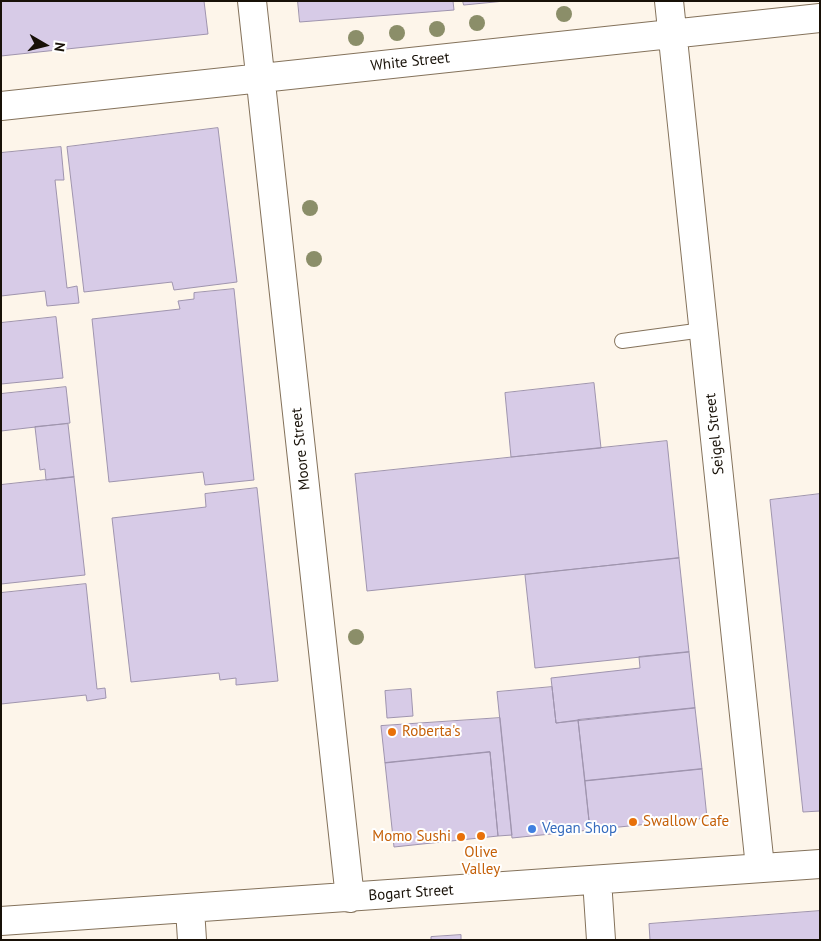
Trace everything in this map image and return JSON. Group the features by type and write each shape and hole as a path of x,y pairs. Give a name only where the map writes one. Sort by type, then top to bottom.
{"street":[{"name":"Moore Street","path":"252,1 350,898"},
{"name":"Seigel Street","path":"669,1 760,867"},
{"name":"White Street","path":"1,106 820,18"},
{"name":"Bogart Street","path":"1,921 820,864"},
{"path":"597,880 602,940"},
{"path":"190,909 192,940"}],"lane":[{"path":"622,341 703,330"}],"building":[{"path":"1,1 204,1 208,34 1,56"},
{"path":"298,1 453,1 454,10 300,22"},
{"path":"463,1 505,1 464,5"},
{"path":"218,128 237,282 174,290 172,282 84,292 67,147"},
{"path":"61,147 64,180 55,180 67,288 77,286 79,303 47,306 45,291 1,296 1,153"},
{"path":"234,289 254,480 205,485 203,472 109,482 92,319 180,309 178,301 194,299 194,293"},
{"path":"56,317 63,378 1,384 1,323"},
{"path":"594,383 601,448 511,457 505,393"},
{"path":"66,387 70,423 1,431 1,394"},
{"path":"68,424 74,477 46,480 45,469 40,470 35,427"},
{"path":"667,441 679,558 367,591 355,474"},
{"path":"74,477 85,575 1,584 1,485"},
{"path":"257,488 278,681 236,685 236,678 220,680 219,673 131,682 112,518 206,507 205,494"},
{"path":"820,494 820,811 803,812 770,500"},
{"path":"679,558 689,652 535,668 525,575"},
{"path":"86,584 97,689 105,688 106,698 87,701 86,695 1,704 1,593"},
{"path":"689,652 695,708 556,723 551,678 640,668 639,657"},
{"path":"552,687 556,723 578,720 590,830 512,838 497,692"},
{"path":"411,689 413,716 387,718 385,691"},
{"path":"695,708 702,769 585,781 578,720"},
{"path":"500,718 512,835 498,836 490,752 385,763 381,726"},
{"path":"490,752 498,836 394,847 385,763"},
{"path":"702,769 707,818 590,830 585,781"},
{"path":"820,911 820,940 650,940 649,924"},
{"path":"461,935 461,940 431,940 431,937"}],"place":[{"name":"Roberta's","path":"392,732"},
{"name":"Swallow Cafe","path":"633,822"},
{"name":"Vegan Shop","path":"532,829"},
{"name":"Olive Valley","path":"481,836"},
{"name":"Momo Sushi","path":"461,837"}]}
